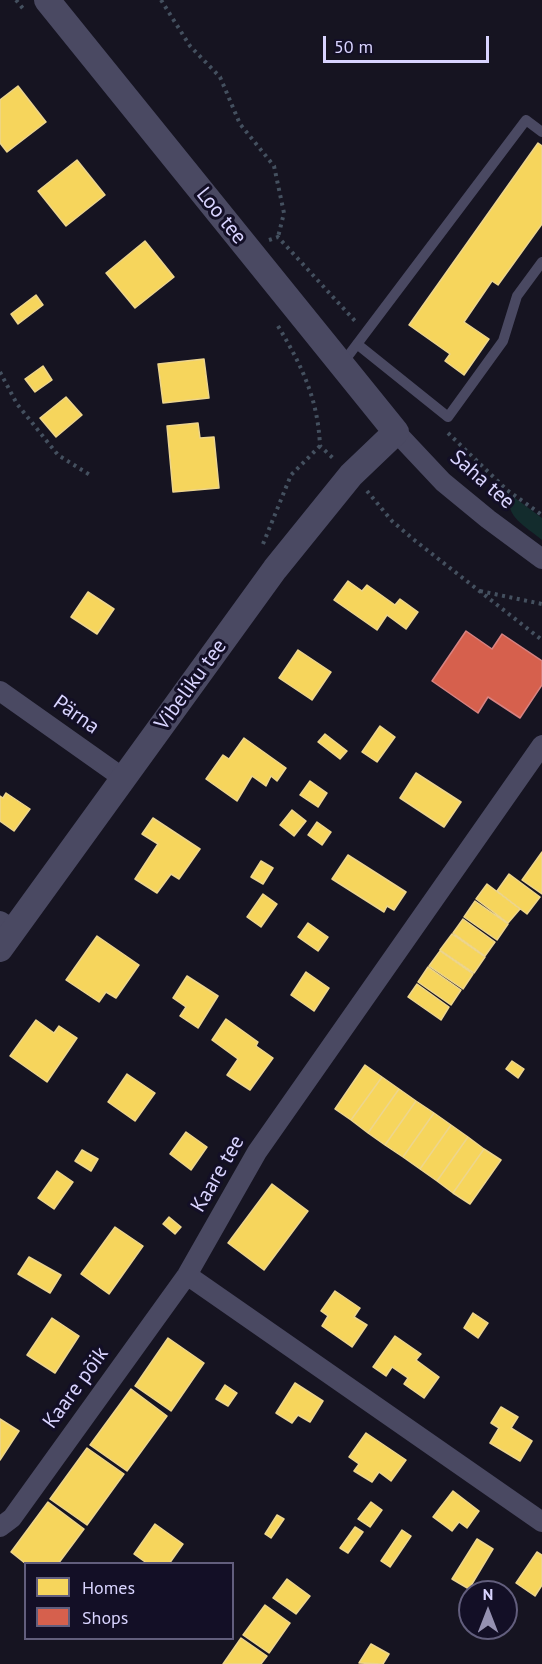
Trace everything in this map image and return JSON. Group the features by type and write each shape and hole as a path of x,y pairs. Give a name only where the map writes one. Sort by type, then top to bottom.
{"street":[{"name":"Loo tee","path":"39,9 341,364 396,432"},
{"name":"Saha tee","path":"396,432 443,482 542,559"},
{"name":"Vibeliku tee","path":"4,933 123,778 275,569 351,475 396,432"},
{"name":"Pärna","path":"0,691 123,778"},
{"name":"Kaare tee","path":"187,1275 257,1152 542,745"},
{"path":"187,1275 542,1522"},
{"name":"Kaare põik","path":"0,1527 12,1518 187,1275"}],"lane":[{"path":"341,364 526,120 542,132"},
{"path":"357,344 448,417 503,341 518,297 542,262"}],"path":[{"path":"16,0 39,9"},
{"path":"161,0 190,46 220,77 240,124 274,166 284,213 278,237"},
{"path":"274,321 297,358 313,396 320,446 338,463"},
{"path":"0,372 17,404 58,455 90,475"},
{"path":"291,476 320,446"},
{"path":"364,488 392,521 542,640"},
{"path":"479,591 542,604"}],"green space":[{"path":"511,495 542,518 542,540 523,526 513,515 509,502"}],"building: Homes":[{"path":"18,86 46,122 7,152 0,143 0,100"},
{"path":"538,143 542,146 542,224 498,285 492,281 464,322 489,339 464,375 445,361 450,354 409,325"},
{"path":"77,160 105,195 66,226 38,191"},
{"path":"145,241 174,277 135,308 106,273"},
{"path":"36,295 43,305 18,324 11,314"},
{"path":"204,359 209,398 163,403 158,364"},
{"path":"43,366 52,380 35,392 25,379"},
{"path":"66,397 82,415 56,437 40,418"},
{"path":"198,423 200,438 214,437 219,488 173,492 167,426"},
{"path":"348,581 362,591 367,585 395,605 400,599 418,612 406,629 387,615 377,630 334,600"},
{"path":"88,592 114,609 97,634 71,617"},
{"path":"298,650 331,672 312,700 279,678"},
{"path":"380,726 395,737 377,762 362,752"},
{"path":"325,734 347,751 340,759 318,742"},
{"path":"244,738 286,768 277,781 271,776 266,786 252,776 237,801 206,779 223,755 229,759"},
{"path":"416,773 461,802 444,827 400,798"},
{"path":"310,781 327,793 318,807 300,795"},
{"path":"6,793 30,809 14,831 0,821 0,796 3,798"},
{"path":"292,810 306,821 294,836 280,825"},
{"path":"153,818 200,849 179,879 171,874 157,893 135,879 158,844 142,834"},
{"path":"317,822 331,832 322,845 308,835"},
{"path":"542,852 542,894 522,880"},
{"path":"348,855 406,892 394,910 387,906 384,912 332,879"},
{"path":"261,861 273,868 263,884 251,877"},
{"path":"509,874 540,897 527,914 497,891"},
{"path":"487,884 520,909 508,923 476,899"},
{"path":"263,894 277,904 261,927 247,917"},
{"path":"475,901 508,924 497,940 464,917"},
{"path":"463,919 495,942 485,956 453,933"},
{"path":"308,923 328,937 318,951 298,937"},
{"path":"452,934 485,957 474,973 440,950"},
{"path":"97,936 139,965 116,998 106,992 99,1002 66,980"},
{"path":"440,951 473,974 463,989 429,966"},
{"path":"428,967 461,990 451,1005 418,982"},
{"path":"306,972 329,988 314,1011 291,995"},
{"path":"187,976 218,996 198,1028 180,1016 186,1007 173,998"},
{"path":"417,984 449,1007 441,1020 408,997"},
{"path":"226,1019 258,1042 256,1046 273,1058 250,1090 227,1075 238,1059 212,1040"},
{"path":"36,1020 54,1033 59,1026 77,1038 47,1082 10,1056"},
{"path":"512,1061 524,1069 518,1078 506,1069"},
{"path":"365,1065 382,1077 351,1120 335,1109"},
{"path":"127,1074 155,1093 135,1121 108,1102"},
{"path":"382,1077 399,1089 368,1133 351,1120"},
{"path":"399,1089 416,1101 385,1145 368,1133"},
{"path":"416,1101 434,1113 403,1157 385,1145"},
{"path":"434,1113 451,1125 420,1169 403,1157"},
{"path":"451,1125 468,1137 437,1181 420,1169"},
{"path":"186,1132 207,1147 191,1170 170,1154"},
{"path":"468,1137 484,1149 453,1193 437,1181"},
{"path":"484,1149 501,1160 470,1204 453,1193"},
{"path":"82,1150 98,1159 91,1171 75,1161"},
{"path":"57,1171 73,1182 54,1209 38,1198"},
{"path":"272,1184 308,1211 264,1270 228,1243"},
{"path":"169,1217 181,1227 175,1234 163,1224"},
{"path":"115,1227 143,1246 109,1294 81,1274"},
{"path":"29,1257 61,1275 50,1293 18,1274"},
{"path":"335,1291 360,1308 354,1317 367,1325 352,1347 322,1326 328,1316 321,1311"},
{"path":"473,1313 488,1323 478,1338 464,1328"},
{"path":"52,1318 79,1336 55,1373 27,1355"},
{"path":"395,1336 421,1354 416,1360 439,1377 424,1398 404,1384 408,1378 392,1367 386,1376 373,1367"},
{"path":"168,1338 204,1363 171,1411 135,1386"},
{"path":"295,1383 323,1401 310,1422 298,1415 292,1423 276,1413"},
{"path":"225,1385 237,1393 228,1406 216,1399"},
{"path":"131,1389 167,1416 127,1471 90,1445"},
{"path":"501,1407 518,1417 511,1428 532,1441 520,1461 490,1443 499,1428 491,1423"},
{"path":"0,1419 19,1431 0,1460"},
{"path":"366,1433 406,1460 391,1481 379,1472 372,1482 354,1471 359,1464 349,1457"},
{"path":"87,1448 124,1474 87,1525 50,1499"},
{"path":"453,1491 479,1511 467,1528 459,1522 452,1531 433,1517"},
{"path":"48,1502 84,1529 59,1562 24,1562 11,1552"},
{"path":"371,1502 382,1510 370,1527 358,1519"},
{"path":"277,1515 284,1519 271,1538 265,1534"},
{"path":"155,1524 183,1544 170,1562 145,1562 134,1554"},
{"path":"355,1527 363,1532 348,1553 340,1548"},
{"path":"402,1530 411,1536 390,1567 381,1561"},
{"path":"477,1539 493,1549 474,1580 458,1580 458,1583 452,1579"},
{"path":"537,1552 542,1555 542,1585 535,1596 518,1584 518,1580"},
{"path":"287,1579 310,1596 296,1614 273,1598"},
{"path":"265,1605 290,1623 269,1653 243,1635"},
{"path":"241,1638 267,1656 261,1664 223,1664"},
{"path":"371,1644 389,1654 383,1664 359,1663"}],"building: Shops":[{"path":"466,631 492,649 502,634 542,661 542,685 520,718 488,697 478,713 432,681"}]}
